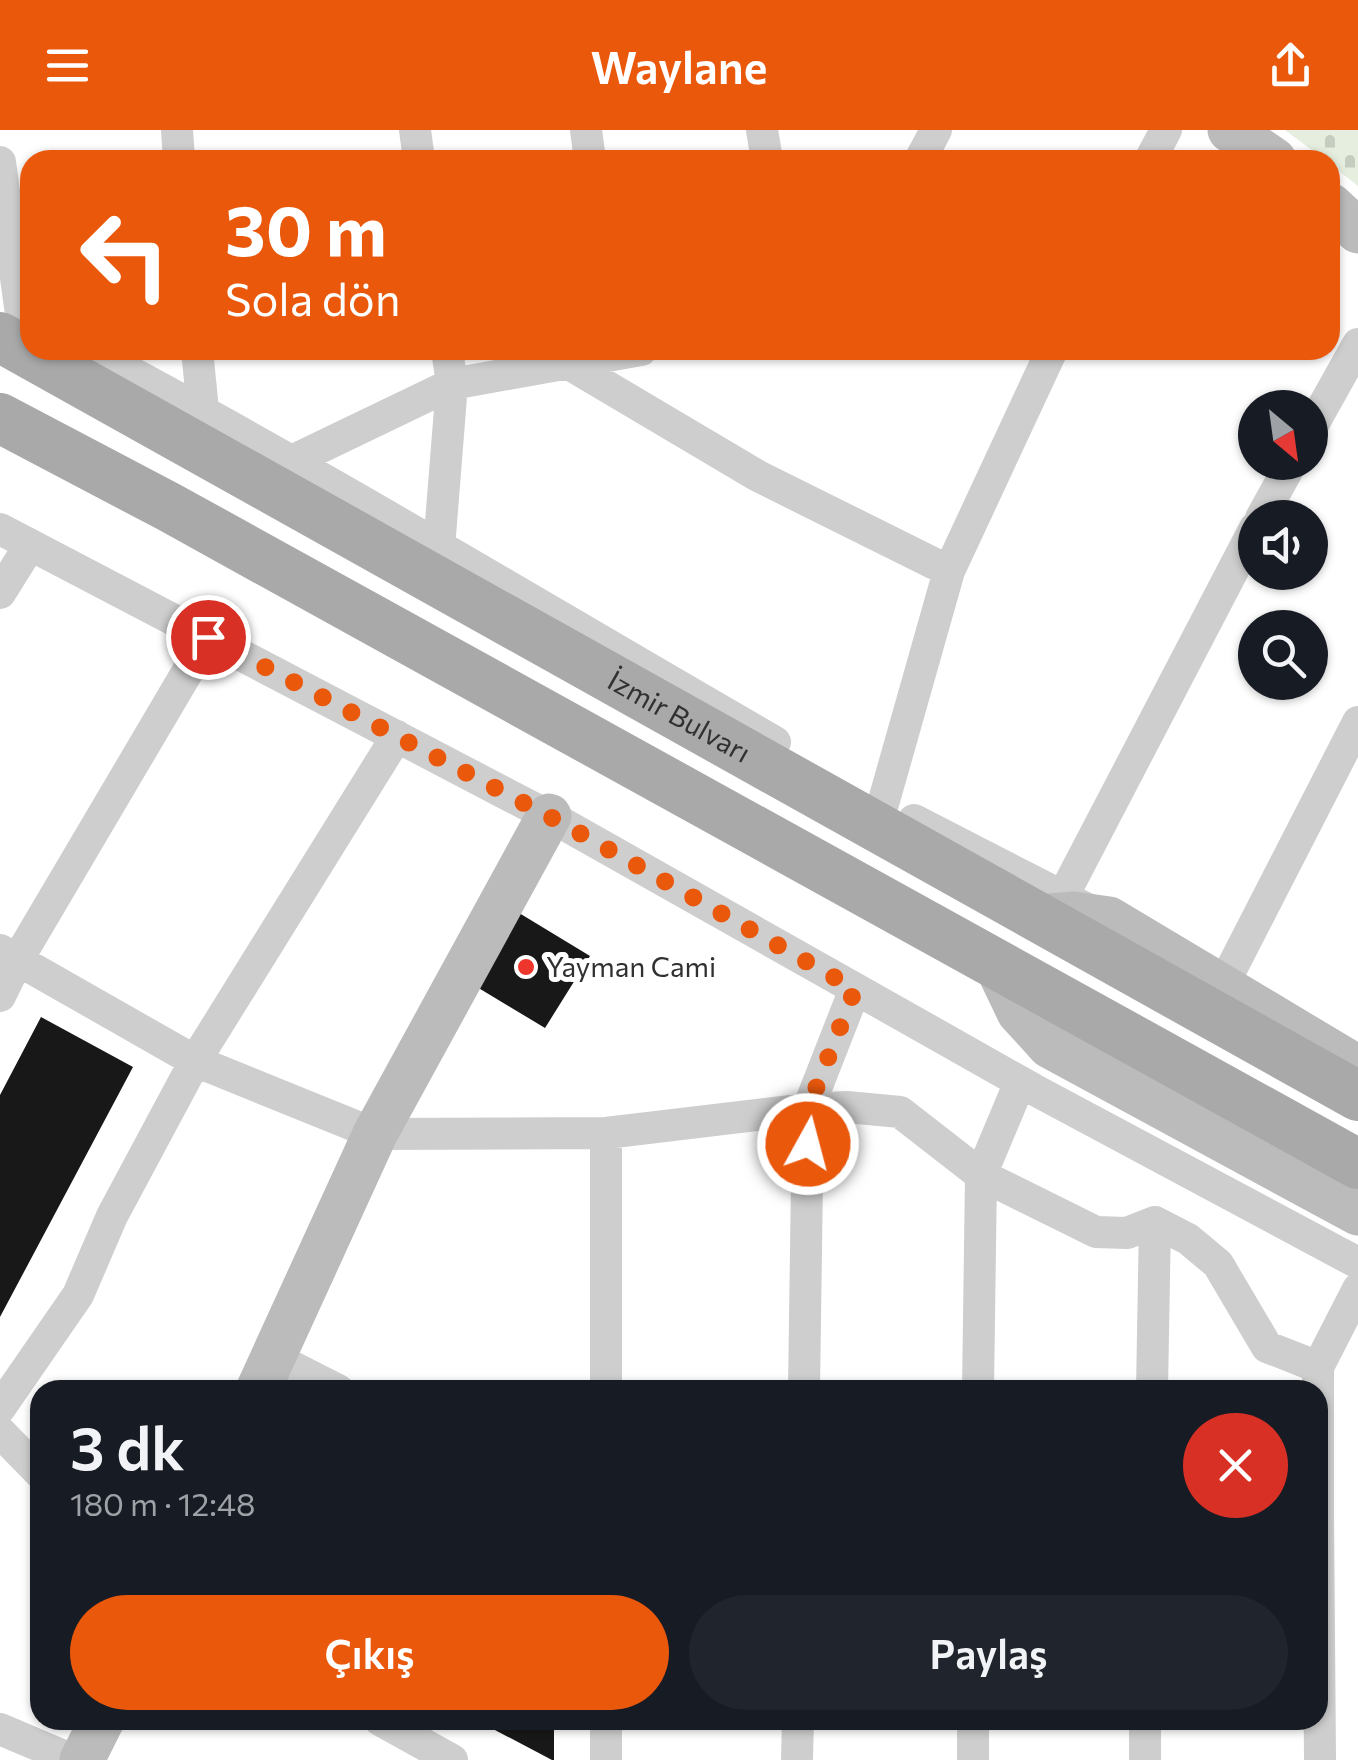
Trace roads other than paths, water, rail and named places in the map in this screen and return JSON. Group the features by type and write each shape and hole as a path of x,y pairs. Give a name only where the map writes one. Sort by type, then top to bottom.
{"main road":[{"path":"1230,130 1259,150"},
{"name":"İzmir Bulvarı","path":"88,360 1050,908 1358,1096"},
{"path":"0,418 169,506 1358,1164"},
{"path":"266,1374 376,1134 548,816"},
{"path":"1050,908 1109,919 1358,1068"},
{"path":"996,964 1019,1012 1050,1046 1358,1213"},
{"path":"82,1760 97,1730"}],"street":[{"path":"0,162 13,317"},
{"path":"1328,398 1358,344"},
{"path":"108,360 294,460 883,804 1050,908 1238,560"},
{"path":"198,360 203,410"},
{"path":"439,548 452,384 448,360"},
{"path":"294,460 452,384 588,360"},
{"path":"883,804 950,571 1047,360"},
{"path":"569,364 758,476 950,571"},
{"path":"0,530 548,816 1020,1082 1358,1263"},
{"path":"0,594 30,544"},
{"path":"0,996 9,954 208,637"},
{"path":"1222,987 1358,722"},
{"path":"0,1408 78,1295 112,1216 195,1061 397,736"},
{"path":"9,954 195,1061 376,1134 606,1133 808,1109 847,1107 900,1112 981,1175 1096,1232 1127,1233 1155,1222 1188,1238 1218,1264 1267,1347 1318,1367"},
{"path":"804,1380 808,1109 855,989"},
{"path":"978,1380 981,1175 1020,1082"},
{"path":"606,1133 606,1380"},
{"path":"1152,1380 1155,1222"},
{"path":"1318,1380 1318,1367 1358,1288"},
{"path":"266,1374 293,1380"},
{"path":"0,1432 30,1463"},
{"path":"0,1729 73,1760"},
{"path":"398,1730 452,1760"},
{"path":"606,1730 606,1760"},
{"path":"798,1730 798,1760"},
{"path":"973,1760 974,1730"},
{"path":"1145,1760 1146,1730"},
{"path":"1320,1730 1320,1760"}],"place":[{"name":"Yayman Cami","path":"526,967"}]}
